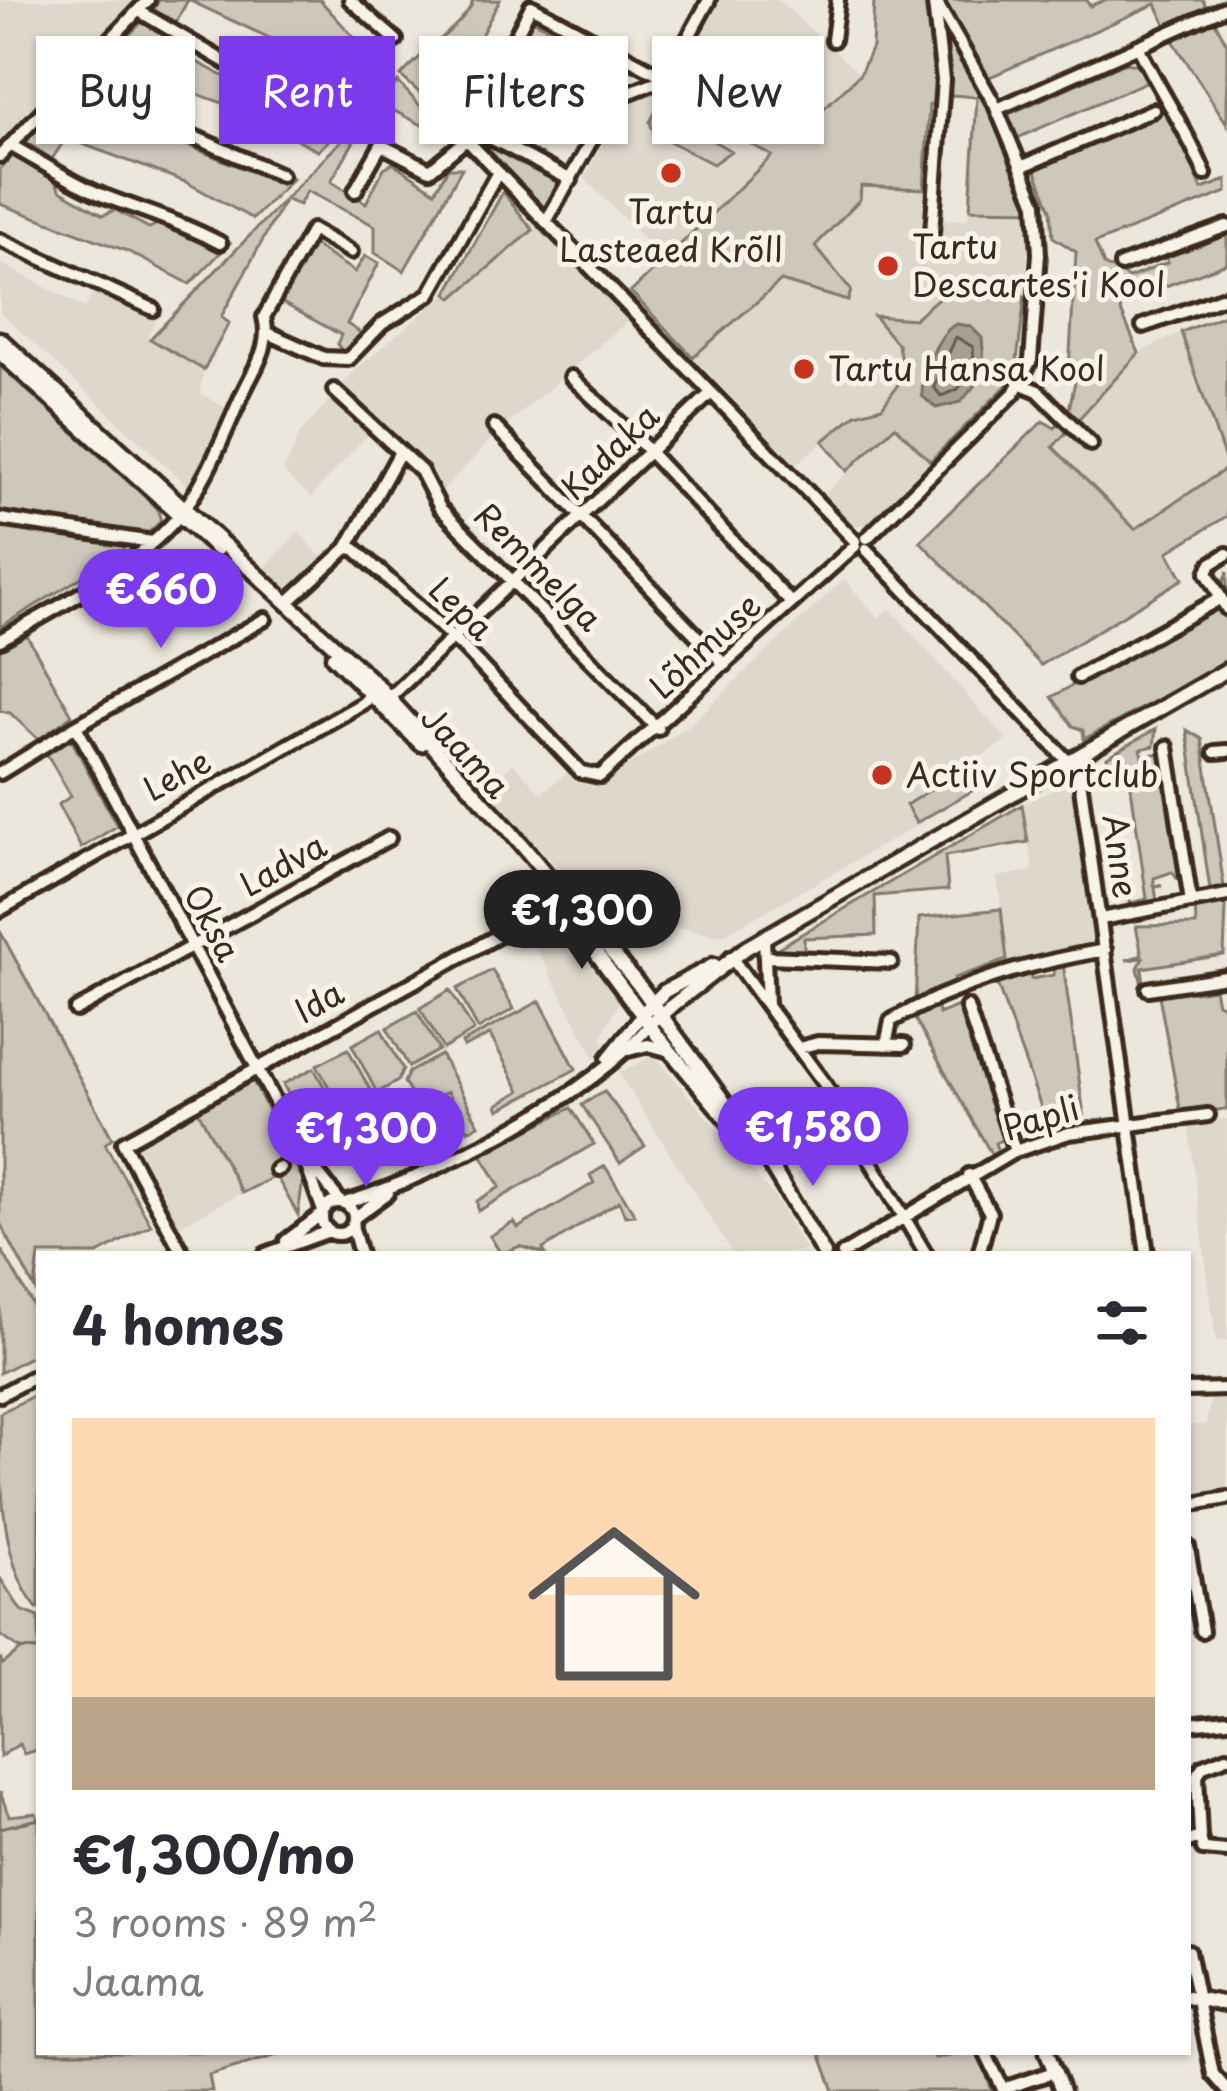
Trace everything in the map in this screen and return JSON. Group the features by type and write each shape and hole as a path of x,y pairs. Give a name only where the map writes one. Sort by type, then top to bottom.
{"main road":[{"name":"Jaama","path":"0,339 375,690 552,892 763,1154 818,1251"},
{"name":"Jaama","path":"0,353 389,698 547,873 651,1014 669,1050 767,1171 818,1251"},
{"path":"651,1014 764,937 1227,670"},
{"path":"1193,1998 1227,2004"},
{"path":"1048,2055 1061,2091"}],"street":[{"path":"114,36 148,0"},
{"path":"350,0 396,40"},
{"path":"689,36 709,0"},
{"path":"833,40 838,0"},
{"path":"934,0 997,109 1021,166 1039,228 1031,360 1021,384 1038,391 1091,444"},
{"path":"932,233 943,80 934,0"},
{"path":"515,36 531,6 587,36"},
{"path":"997,109 1225,6"},
{"path":"139,11 219,57"},
{"path":"1138,46 1165,105 1181,118 1204,174"},
{"path":"546,222 615,98 652,83"},
{"path":"1021,166 1153,110"},
{"path":"0,156 36,118"},
{"path":"195,137 281,175"},
{"path":"355,190 381,146 430,170 458,144"},
{"name":"Anne","path":"470,144 1069,760 1083,785 1147,1251"},
{"path":"501,144 571,181"},
{"path":"10,146 105,196 160,220 181,222 220,243"},
{"path":"268,333 324,358 348,359 382,324 430,295 498,172"},
{"path":"1121,265 1227,226"},
{"path":"0,640 152,542 181,513 236,414 268,333 264,317 312,230 351,252"},
{"path":"0,240 153,309"},
{"path":"1143,326 1227,296"},
{"path":"571,377 791,603"},
{"name":"Lõhmuse","path":"589,774 600,776 612,770 658,729 861,544 1021,384"},
{"name":"Remmelga","path":"334,391 430,482 440,508 658,729"},
{"name":"Kadaka","path":"389,698 711,392"},
{"path":"494,426 725,665"},
{"path":"287,603 347,548 400,452"},
{"path":"0,519 152,542"},
{"name":"Lepa","path":"347,548 364,554 589,774"},
{"path":"1078,677 1224,603 1208,574 1210,564 1227,554"},
{"path":"0,773 265,620"},
{"name":"Lehe","path":"0,910 375,690"},
{"name":"Oksa","path":"79,724 302,1153 333,1233"},
{"path":"1166,747 1191,902"},
{"name":"Ladva","path":"76,1010 389,838"},
{"path":"1101,920 1227,896"},
{"name":"Ida","path":"181,1251 123,1143 543,910"},
{"path":"760,988 768,958 764,937"},
{"path":"886,1045 891,1021 926,1002 1014,967 1105,950"},
{"path":"731,957 760,988 924,1251"},
{"path":"768,958 891,962"},
{"path":"1148,989 1227,976 1227,994"},
{"path":"968,1007 1015,1151"},
{"path":"273,1251 333,1233 395,1187 596,1075 625,1052 651,1014"},
{"path":"596,1075 651,1014"},
{"path":"625,1052 648,1045 669,1050"},
{"path":"799,1048 904,1046"},
{"name":"Papli","path":"847,1251 902,1214 1015,1151 1069,1133 1208,1115"},
{"name":"Oksa","path":"302,1153 343,1202 353,1222"},
{"path":"969,1175 990,1213 980,1251"},
{"path":"271,1251 322,1212 395,1187"},
{"path":"353,1222 356,1251"},
{"path":"333,1233 353,1251"},
{"path":"0,1395 36,1376"},
{"path":"1191,1390 1227,1389"},
{"path":"1191,1504 1227,1498"},
{"path":"1191,1565 1202,1631"},
{"path":"1191,1724 1227,1720"},
{"path":"1227,1757 1202,1766 1197,1775 1194,1839 1203,1849 1227,1851"},
{"path":"1193,1998 1213,2074 1227,2090"},
{"path":"986,2055 1003,2090 1054,2072"}],"shaded area":[{"path":"0,0 137,0 103,36 36,36 36,108 0,146"},
{"path":"159,0 188,0 176,22 154,10"},
{"path":"188,0 320,0 353,36 265,36"},
{"path":"473,0 500,0 481,36 443,36 463,17"},
{"path":"721,0 778,0 818,36 701,36"},
{"path":"874,0 930,0 994,111 1034,210 970,209 977,97 952,95 929,105 924,189 861,186 860,199 815,246 851,290 848,301 781,281 693,357 631,292 772,156 751,144 824,144 824,108 860,74 872,47"},
{"path":"940,0 1087,0 1090,6 1105,0 1203,0 1209,13 1168,30 1156,4 985,79"},
{"path":"533,20 563,36 525,36"},
{"path":"1214,20 1227,44 1227,124 1172,39"},
{"path":"143,21 170,36 128,36"},
{"path":"824,42 860,74 824,109"},
{"path":"419,59 419,92 401,76"},
{"path":"195,61 219,74 219,102 195,93"},
{"path":"1124,63 1141,65 1148,81 1015,139 1005,116"},
{"path":"398,82 419,105 419,124 395,112"},
{"name":"Tartu Lasteaed Krõll","path":"652,92 652,144 752,144 773,156 665,260 584,178 603,144 628,144 629,96"},
{"path":"1167,109 1202,189 1227,180 1227,192 1095,243 1104,265 1129,278 1168,262 1166,255 1227,233 1227,263 1118,304 1139,353 1053,447 1135,529 1227,468 1227,516 1168,552 1183,579 1041,665 920,541 1043,421 1055,428 1068,413 1077,373 1069,370 1076,252 1053,237 1051,210 1034,166"},
{"path":"36,131 36,144 62,144 52,159 26,142"},
{"path":"82,144 184,144 279,183 286,174 293,178 253,219 186,182"},
{"path":"338,144 352,144 331,181 366,203 384,168 393,163 435,191 448,168 462,168 404,271 375,253 375,226 307,191 299,205 285,199"},
{"path":"472,144 508,144 572,179 550,220"},
{"path":"675,144 719,144 731,151 713,164"},
{"path":"16,153 53,177 60,190 103,215 115,210 149,228 158,224 216,249 225,239 230,243 190,284 127,251 0,204 0,169"},
{"path":"861,185 932,190 932,219 967,220 970,209 1030,213 1025,296 944,286 944,293 914,319 876,318 898,345 904,376 882,407 856,414 795,465 693,357 781,281 848,300 815,246 860,199"},
{"path":"503,192 533,230 453,298 447,293"},
{"path":"285,199 221,317 229,323 204,370 150,339"},
{"path":"532,222 629,320 497,433 433,501 425,482 371,431 311,497 283,472 300,434 356,369 447,293 454,297 532,230"},
{"path":"310,243 355,272 365,256 379,263 347,324 361,333 361,340 345,355 337,344 341,335 279,301"},
{"path":"0,263 85,308 93,292 157,320 147,336 204,370 200,393 228,409 189,487 0,312"},
{"path":"944,285 1025,296 1016,369 1006,386 930,461 895,426 847,471 823,441 856,414 882,407 904,376 898,345 874,316 914,319 944,293"},
{"path":"1227,314 1227,465 1181,332"},
{"path":"1181,332 1227,468 1135,529 1052,446 1139,353"},
{"path":"0,366 157,508 161,521 149,532 132,530 123,552 0,627"},
{"path":"895,425 930,461 870,523 854,526 823,495"},
{"path":"298,532 322,558 286,595 261,572"},
{"path":"140,561 206,567 224,577 165,606"},
{"path":"1227,572 1227,662 1084,739 1083,730 1073,726 1052,697 1215,606 1226,598 1221,588"},
{"path":"844,579 878,618 889,608 1007,740 907,805 918,825 722,936 668,926 645,933 626,952 568,877 483,790 513,763 541,793 571,770 586,785 611,777 687,727"},
{"path":"26,634 72,715 39,740 10,713 0,711 0,648"},
{"path":"1156,729 1154,746 1141,749 1143,756 1160,753 1180,882 1172,872 1154,878 1154,885 1162,886 1155,887 1157,902 1131,905 1128,894 1131,903 1147,899 1127,759 1110,761 1109,770 1107,757"},
{"path":"1187,730 1202,739 1224,887 1220,893 1195,896 1210,890"},
{"path":"70,737 117,826 81,848 58,805 71,796 45,751"},
{"path":"974,762 986,783 916,823 906,805"},
{"path":"1075,779 1097,947 1009,965 997,877 1033,870 1022,805"},
{"path":"1022,805 1028,842 945,856 948,890 875,896 876,935 804,938 804,958 782,955 776,949"},
{"path":"1221,899 1226,907 1224,955 1142,968 1144,984 1153,983 1142,985 1138,968 1143,958 1126,960 1142,955 1136,926 1196,925 1195,903"},
{"path":"1001,909 1007,960 954,978 956,987 915,1003 919,918"},
{"path":"556,917 619,1002 601,1038 606,1047 595,1058 527,931"},
{"path":"0,931 112,1138 105,1144 151,1225 103,1251 36,1251 35,1289 0,1223"},
{"path":"1063,963 1084,1115 1047,1124 995,978 1028,969 1031,979 1054,975 1055,965"},
{"path":"492,970 514,1009 478,1029 457,989"},
{"path":"1194,985 1195,992 1214,989 1217,1003 1227,1008 1227,1109 1181,1114 1158,990"},
{"path":"450,990 474,1031 443,1049 420,1008"},
{"path":"540,1001 576,1069 499,1110 497,1105 520,1091 490,1035 464,1047 462,1043"},
{"path":"934,1002 939,1014 958,1006 962,1010 1006,1138 995,1143 999,1154 993,1157 912,1014"},
{"path":"417,1011 439,1050 409,1067 387,1028"},
{"path":"381,1029 403,1069 398,1081 377,1093 352,1045"},
{"path":"348,1049 373,1095 342,1112 317,1065"},
{"path":"441,1055 479,1125 468,1130 447,1092 345,1141 347,1158 323,1171 315,1156 348,1137 346,1131 353,1135 383,1118 384,1110 388,1116 412,1097 404,1082 409,1072"},
{"path":"654,1055 773,1195 806,1251 731,1251 619,1073"},
{"path":"314,1068 339,1114 309,1131 283,1084"},
{"path":"253,1081 296,1164 179,1226 135,1146"},
{"path":"253,1081 303,1179 298,1215 276,1176 242,1193 198,1111"},
{"path":"604,1091 645,1146 620,1163 582,1105"},
{"path":"571,1108 594,1144 478,1211 477,1201 500,1187 481,1154"},
{"path":"1227,1119 1227,1340 1216,1341 1188,1123"},
{"path":"605,1166 635,1215 625,1216 619,1201 544,1251 520,1246 499,1251 490,1236 514,1222 518,1228 594,1183 590,1175"},
{"path":"0,1247 36,1311 36,1354 0,1373"},
{"path":"36,1395 36,1606 9,1544 0,1413"},
{"path":"1211,1398 1227,1398 1227,1495 1192,1501 1191,1426 1206,1424"},
{"path":"0,1578 21,1610 36,1616 36,1750 24,1754 19,1744 0,1757 0,1658 3,1664 21,1650 0,1635"},
{"path":"0,1792 9,1816 36,1813 36,2055 278,2055 209,2075 212,2091 0,2091"},
{"path":"821,2055 980,2055 992,2091 834,2091"}],"water":[{"path":"956,324 970,326 982,338 985,373 961,402 936,408 922,396 924,377 937,346"}],"waterway":[{"path":"18,1649 36,1650"},
{"path":"0,1828 36,1820"}],"place":[{"name":"Tartu Lasteaed Krõll","path":"671,173"},
{"name":"Tartu Descartes'i Kool","path":"888,266"},
{"name":"Tartu Hansa Kool","path":"804,369"},
{"name":"Actiiv Sportclub","path":"882,775"}]}
